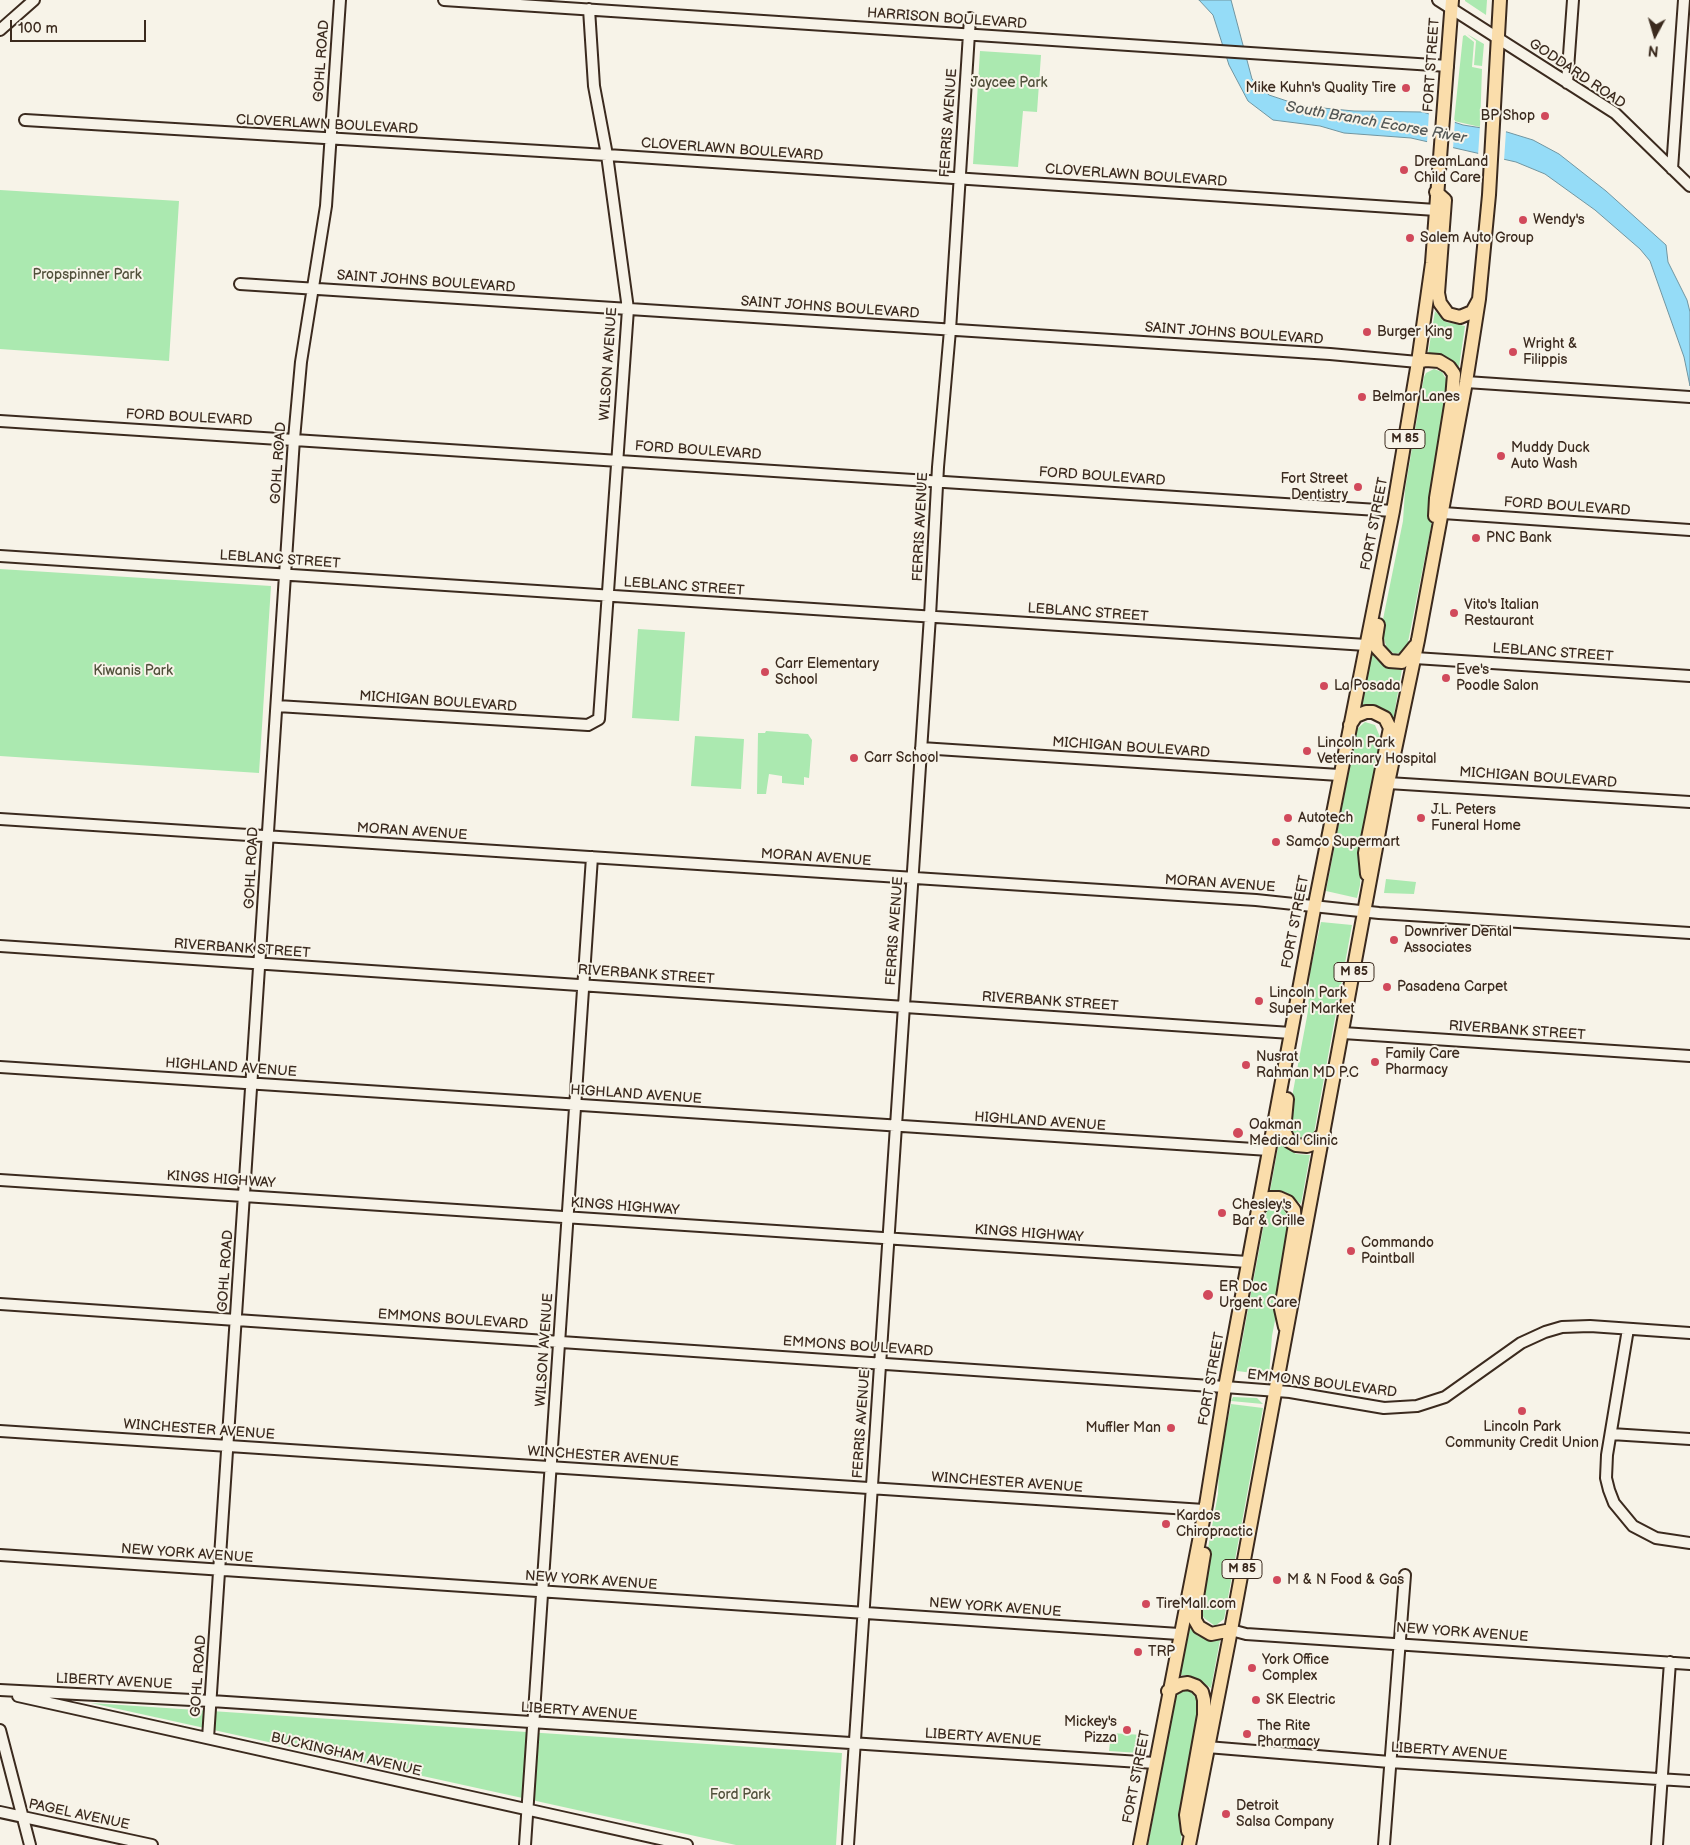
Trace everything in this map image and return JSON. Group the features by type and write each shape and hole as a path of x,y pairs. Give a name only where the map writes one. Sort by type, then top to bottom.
{"main road":[{"name":"M 85","path":"1190,1843 1207,1747 1232,1630 1286,1332 1317,1145 1324,1132 1388,783 1415,658 1466,382 1479,299 1494,128 1500,0"},
{"name":"FORT STREET","path":"1140,1845 1168,1691 1205,1507 1225,1387 1314,904 1393,510 1428,297 1448,66 1451,4"},
{"path":"1436,192 1445,200 1438,293 1440,303 1448,314 1460,317 1472,312 1479,299"},
{"path":"1418,362 1426,360 1439,361 1449,367 1454,374 1452,399 1436,498 1436,548"},
{"path":"1393,510 1398,521 1376,638 1377,648 1389,661 1402,662 1410,655 1418,640"},
{"path":"1349,728 1356,716 1366,712 1373,712 1385,718 1390,728 1365,852 1369,889"},
{"path":"1294,1018 1298,1038 1284,1131 1289,1141 1296,1145 1317,1145"},
{"path":"1259,1208 1270,1198 1279,1198 1288,1202 1294,1210 1295,1224 1281,1309 1286,1332"},
{"path":"1205,1507 1209,1518 1195,1620 1199,1627 1211,1634 1232,1630"},
{"path":"1168,1691 1181,1684 1188,1683 1196,1686 1204,1700 1204,1715 1186,1815 1190,1843"}],"street":[{"path":"0,30 34,0"},
{"name":"GOHL ROAD","path":"208,1738 294,439 301,362 326,206 340,0"},
{"name":"HARRISON BOULEVARD","path":"444,0 1448,66"},
{"name":"GODDARD ROAD","path":"1438,0 1451,4 1498,39 1615,114 1690,186"},
{"path":"1567,83 1573,0"},
{"path":"1672,169 1684,0"},
{"name":"WILSON AVENUE","path":"589,9 594,86 607,155 628,309 601,713 597,722"},
{"name":"FERRIS AVENUE","path":"848,1845 862,1612 872,1488 930,616 937,481 950,330 970,18"},
{"name":"CLOVERLAWN BOULEVARD","path":"25,120 607,155 1436,210"},
{"name":"SAINT JOHNS BOULEVARD","path":"240,284 1330,354 1418,362"},
{"path":"1466,382 1690,397"},
{"name":"FORD BOULEVARD","path":"0,421 1393,510"},
{"name":"FORD BOULEVARD","path":"1443,513 1690,530"},
{"name":"LEBLANC STREET","path":"0,556 1366,645"},
{"name":"LEBLANC STREET","path":"1415,658 1690,676"},
{"name":"MICHIGAN BOULEVARD","path":"277,706 588,725 597,722"},
{"name":"MICHIGAN BOULEVARD","path":"921,748 1340,775"},
{"name":"MICHIGAN BOULEVARD","path":"1388,783 1690,802"},
{"name":"MORAN AVENUE","path":"0,819 1314,904 1365,911 1690,933"},
{"name":"WILSON AVENUE","path":"525,1845 592,857"},
{"name":"RIVERBANK STREET","path":"0,946 1290,1033"},
{"name":"RIVERBANK STREET","path":"1343,1033 1690,1056"},
{"name":"HIGHLAND AVENUE","path":"0,1067 1269,1150"},
{"name":"KINGS HIGHWAY","path":"0,1180 1248,1262"},
{"name":"EMMONS BOULEVARD","path":"0,1304 880,1362 1225,1387 1274,1391 1384,1408 1417,1406 1445,1397 1521,1343 1545,1332 1580,1326 1690,1333"},
{"path":"1628,1329 1606,1466 1606,1478 1613,1500 1633,1526 1656,1538 1690,1543"},
{"name":"WINCHESTER AVENUE","path":"0,1431 872,1488 1205,1507"},
{"path":"1611,1434 1690,1439"},
{"name":"NEW YORK AVENUE","path":"0,1556 1179,1634"},
{"path":"1384,1845 1405,1576"},
{"name":"NEW YORK AVENUE","path":"1232,1630 1246,1634 1399,1642 1690,1664"},
{"path":"1657,1845 1670,1662"},
{"name":"LIBERTY AVENUE","path":"0,1691 211,1701 1155,1763"},
{"name":"BUCKINGHAM AVENUE","path":"0,1691 687,1845"},
{"path":"0,1730 30,1845"},
{"name":"LIBERTY AVENUE","path":"1207,1747 1390,1762 1690,1781"},
{"name":"PAGEL AVENUE","path":"0,1812 152,1845"}],"green space":[{"path":"1465,0 1487,0 1486,15 1465,1"},
{"path":"1467,34 1484,44 1482,66 1474,65 1476,41"},
{"path":"1465,35 1474,42 1472,67 1482,69 1480,127 1454,121 1463,36"},
{"name":"Jaycee Park","path":"980,51 1041,55 1037,112 1023,111 1018,167 973,164"},
{"name":"Propspinner Park","path":"0,190 179,201 169,361 0,349"},
{"path":"1435,311 1446,322 1465,326 1459,367 1447,357 1428,354"},
{"path":"1434,369 1442,372 1450,386 1433,497 1431,527 1407,647 1404,652 1395,654 1387,649 1381,629 1403,521 1405,490 1424,377 1426,373"},
{"name":"Kiwanis Park","path":"0,569 271,586 259,773 0,756"},
{"path":"638,629 685,632 679,721 632,718"},
{"path":"1372,654 1377,660 1388,667 1402,669 1393,721 1361,707"},
{"path":"1365,722 1375,725 1383,744 1362,853 1360,885 1357,898 1326,891 1357,729"},
{"path":"766,731 808,734 812,740 809,778 804,777 804,785 782,783 782,776 769,774 766,794 757,794 758,733 765,733"},
{"path":"695,736 744,739 741,789 691,786"},
{"path":"1386,879 1416,882 1414,894 1384,893"},
{"path":"1321,922 1352,925 1314,1133 1312,1137 1303,1140 1292,1131 1289,1113 1308,1011 1310,972"},
{"path":"1279,1142 1296,1154 1310,1155 1301,1204 1285,1192 1270,1191"},
{"path":"1274,1206 1284,1210 1291,1222 1290,1242 1272,1336 1269,1375 1237,1371 1265,1218 1267,1211"},
{"path":"1233,1397 1257,1398 1263,1404 1231,1401"},
{"path":"1231,1404 1263,1408 1224,1619 1215,1626 1204,1618 1199,1608 1199,1597 1218,1494 1219,1464"},
{"path":"1189,1627 1198,1636 1211,1640 1220,1640 1211,1688 1191,1676 1180,1675"},
{"path":"1187,1690 1200,1703 1182,1821 1181,1845 1148,1845 1175,1700 1178,1694"},
{"name":"Ford Park","path":"91,1703 842,1753 836,1845 736,1845"},
{"path":"1111,1733 1142,1735 1139,1753 1109,1751"}],"water":[{"name":"South Branch Ecorse River","path":"1199,0 1231,0 1252,79 1269,95 1302,106 1354,111 1423,112 1463,125 1507,132 1533,140 1559,154 1606,191 1666,245 1668,262 1687,300 1690,312 1690,386 1684,357 1650,261 1640,249 1595,210 1545,174 1516,162 1411,138 1344,133 1320,126 1273,120 1248,101 1229,65 1213,15"}],"pier":[{"path":"1429,112 1455,120 1453,149 1427,143"},
{"path":"1480,125 1506,131 1504,161 1478,156"}],"place":[{"name":"Mike Kuhn's Quality Tire","path":"1406,88"},
{"name":"BP Shop","path":"1545,116"},
{"name":"DreamLand Child Care","path":"1404,170"},
{"name":"Wendy's","path":"1523,220"},
{"name":"Salem Auto Group","path":"1410,238"},
{"name":"Burger King","path":"1367,332"},
{"name":"Wright & Filippis","path":"1513,352"},
{"name":"Belmar Lanes","path":"1362,397"},
{"name":"Muddy Duck Auto Wash","path":"1501,456"},
{"name":"Fort Street Dentistry","path":"1358,487"},
{"name":"PNC Bank","path":"1476,538"},
{"name":"Vito's Italian Restaurant","path":"1454,613"},
{"name":"Carr Elementary School","path":"765,672"},
{"name":"Eve's Poodle Salon","path":"1446,678"},
{"name":"La Posada","path":"1324,686"},
{"name":"Lincoln Park Veterinary Hospital","path":"1307,751"},
{"name":"Carr School","path":"854,758"},
{"name":"Autotech","path":"1288,818"},
{"name":"J.L. Peters Funeral Home","path":"1421,818"},
{"name":"Samco Supermart","path":"1276,842"},
{"name":"Downriver Dental Associates","path":"1394,940"},
{"name":"Pasadena Carpet","path":"1387,987"},
{"name":"Lincoln Park Super Market","path":"1259,1001"},
{"name":"Family Care Pharmacy","path":"1375,1062"},
{"name":"Nusrat Rahman MD P.C","path":"1246,1065"},
{"name":"Oakman Medical Clinic","path":"1238,1133"},
{"name":"Chesley's Bar & Grille","path":"1222,1213"},
{"name":"Commando Paintball","path":"1351,1251"},
{"name":"ER Doc Urgent Care","path":"1208,1295"},
{"name":"Lincoln Park Community Credit Union","path":"1522,1411"},
{"name":"Muffler Man","path":"1171,1428"},
{"name":"Kardos Chiropractic","path":"1166,1524"},
{"name":"M & N Food & Gas","path":"1277,1580"},
{"name":"TireMall.com","path":"1146,1604"},
{"name":"TRP","path":"1138,1652"},
{"name":"York Office Complex","path":"1252,1668"},
{"name":"SK Electric","path":"1256,1700"},
{"name":"Mickey's Pizza","path":"1127,1730"},
{"name":"The Rite Pharmacy","path":"1247,1734"},
{"name":"Detroit Salsa Company","path":"1226,1814"}]}
